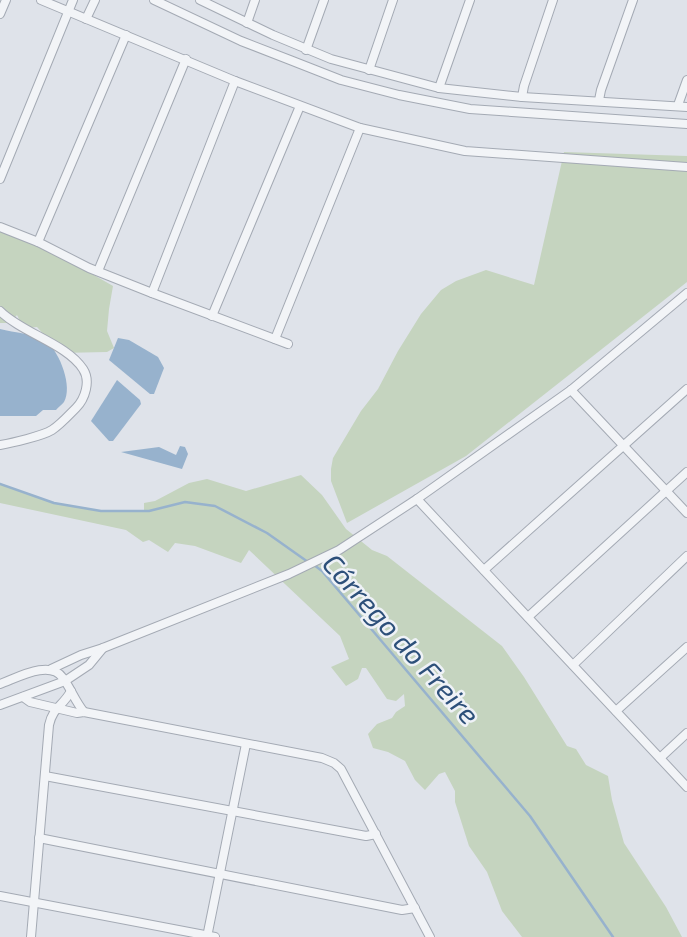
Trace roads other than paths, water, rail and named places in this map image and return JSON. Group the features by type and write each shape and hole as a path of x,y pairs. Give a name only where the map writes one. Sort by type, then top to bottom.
{"street":[{"path":"0,14 6,0"},
{"path":"41,0 235,81 360,128 465,152 687,167"},
{"path":"0,179 73,0"},
{"path":"86,19 95,0"},
{"path":"153,0 241,41 341,80 399,95 470,109 687,124"},
{"path":"200,0 331,60 439,88 522,97 683,106 687,80"},
{"path":"247,23 255,0"},
{"path":"306,50 324,0"},
{"path":"369,70 393,0"},
{"path":"439,88 470,0"},
{"path":"522,97 553,0"},
{"path":"599,100 633,0"},
{"path":"38,242 126,35"},
{"path":"98,271 186,59"},
{"path":"152,293 235,81"},
{"path":"212,316 300,106"},
{"path":"275,340 360,128"},
{"path":"0,227 152,293 288,344"},
{"path":"51,669 289,574 339,550 417,499 571,390 687,293"},
{"path":"0,311 73,358 84,370 87,379 86,394 77,407 52,430 0,444"},
{"path":"484,570 687,389"},
{"path":"571,390 687,513"},
{"path":"528,617 687,472"},
{"path":"417,499 687,787"},
{"path":"573,665 687,556"},
{"path":"616,711 687,647"},
{"path":"0,705 65,681 89,665 103,648"},
{"path":"0,684 46,668 51,669 60,673 84,712"},
{"path":"31,937 49,725 55,708 71,691"},
{"path":"23,697 30,702 77,713 84,712 322,758 338,765 430,937"},
{"path":"660,758 687,733"},
{"path":"0,896 210,936 219,875 246,744"},
{"path":"45,776 366,836 376,834"},
{"path":"40,838 402,910 415,908"}],"water":[{"path":"0,329 37,337 52,347 64,370 67,388 64,402 56,410 43,410 36,416 0,416"},
{"path":"118,338 129,340 158,357 164,368 154,394 150,394 109,360"},
{"path":"117,380 140,400 141,404 113,441 109,441 91,421"},
{"path":"180,446 185,447 188,454 182,469 121,452 159,447 176,455"}],"waterway":[{"name":"Córrego do Freire","path":"0,484 54,503 101,511 149,511 185,502 215,506 267,533 308,562"},
{"name":"Córrego do Freire","path":"314,565 322,571 530,816 613,937"}]}
